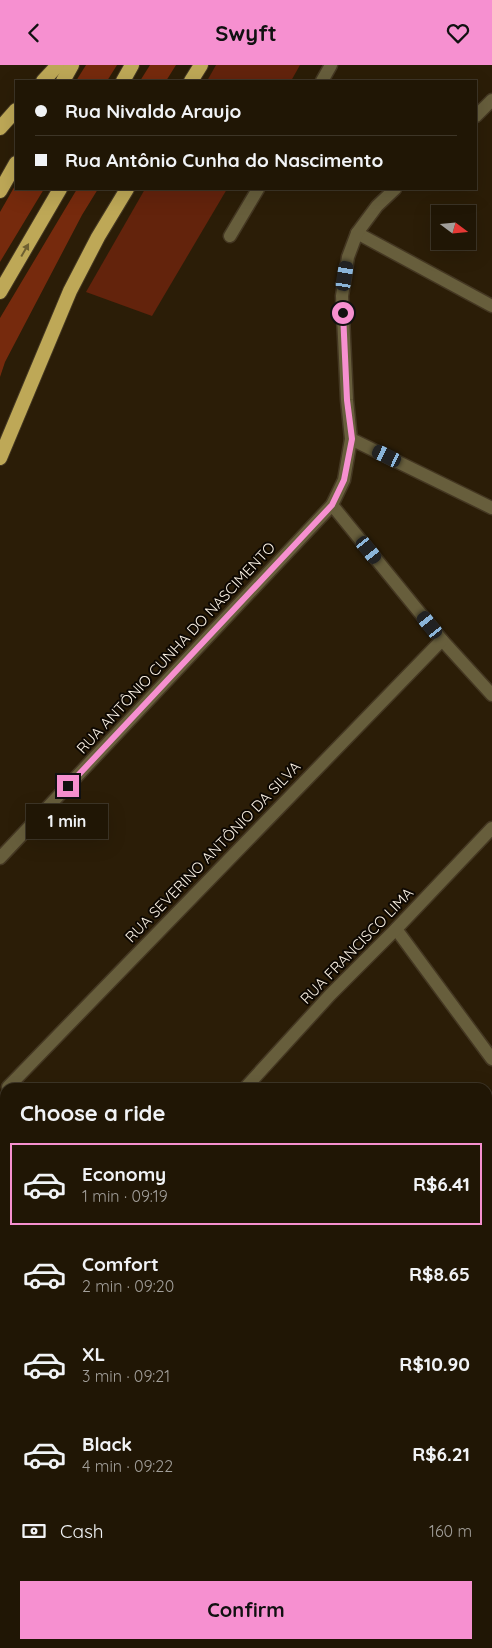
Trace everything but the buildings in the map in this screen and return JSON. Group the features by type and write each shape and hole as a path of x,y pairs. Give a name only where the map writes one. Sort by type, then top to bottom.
{"highway":[{"path":"44,80 58,65"},
{"path":"63,80 72,65"},
{"path":"124,80 132,65"},
{"path":"192,80 201,65"},
{"path":"0,128 15,111"},
{"path":"0,191 15,165"},
{"path":"0,292 59,190"},
{"path":"0,458 70,291 98,237 126,190"}],"street":[{"path":"323,80 331,65"},
{"path":"483,116 492,100"},
{"path":"230,236 257,190"},
{"name":"RUA ANTÔNIO CUNHA DO NASCIMENTO","path":"0,858 332,505 344,480 352,439 347,400 342,296 348,257 357,233 376,206 394,190"},
{"path":"357,233 492,306"},
{"path":"352,439 492,508"},
{"path":"332,505 442,640 492,695"},
{"name":"RUA SEVERINO ANTÔNIO DA SILVA","path":"12,1083 442,640"},
{"name":"RUA FRANCISCO LIMA","path":"250,1083 330,995 492,828"},
{"path":"396,929 492,1059"}],"shaded area":[{"path":"86,65 117,65 108,80 77,80"},
{"path":"150,65 176,65 167,80 141,80"},
{"path":"216,65 300,65 292,80 208,80"},
{"path":"15,186 15,190 43,190 0,262 0,212"},
{"path":"76,190 97,190 82,215 5,362 0,377 0,318"},
{"path":"144,190 226,190 152,316 86,292"}],"route":[{"path":"68,786 332,505 344,480 352,439 347,400 343,313"}]}
